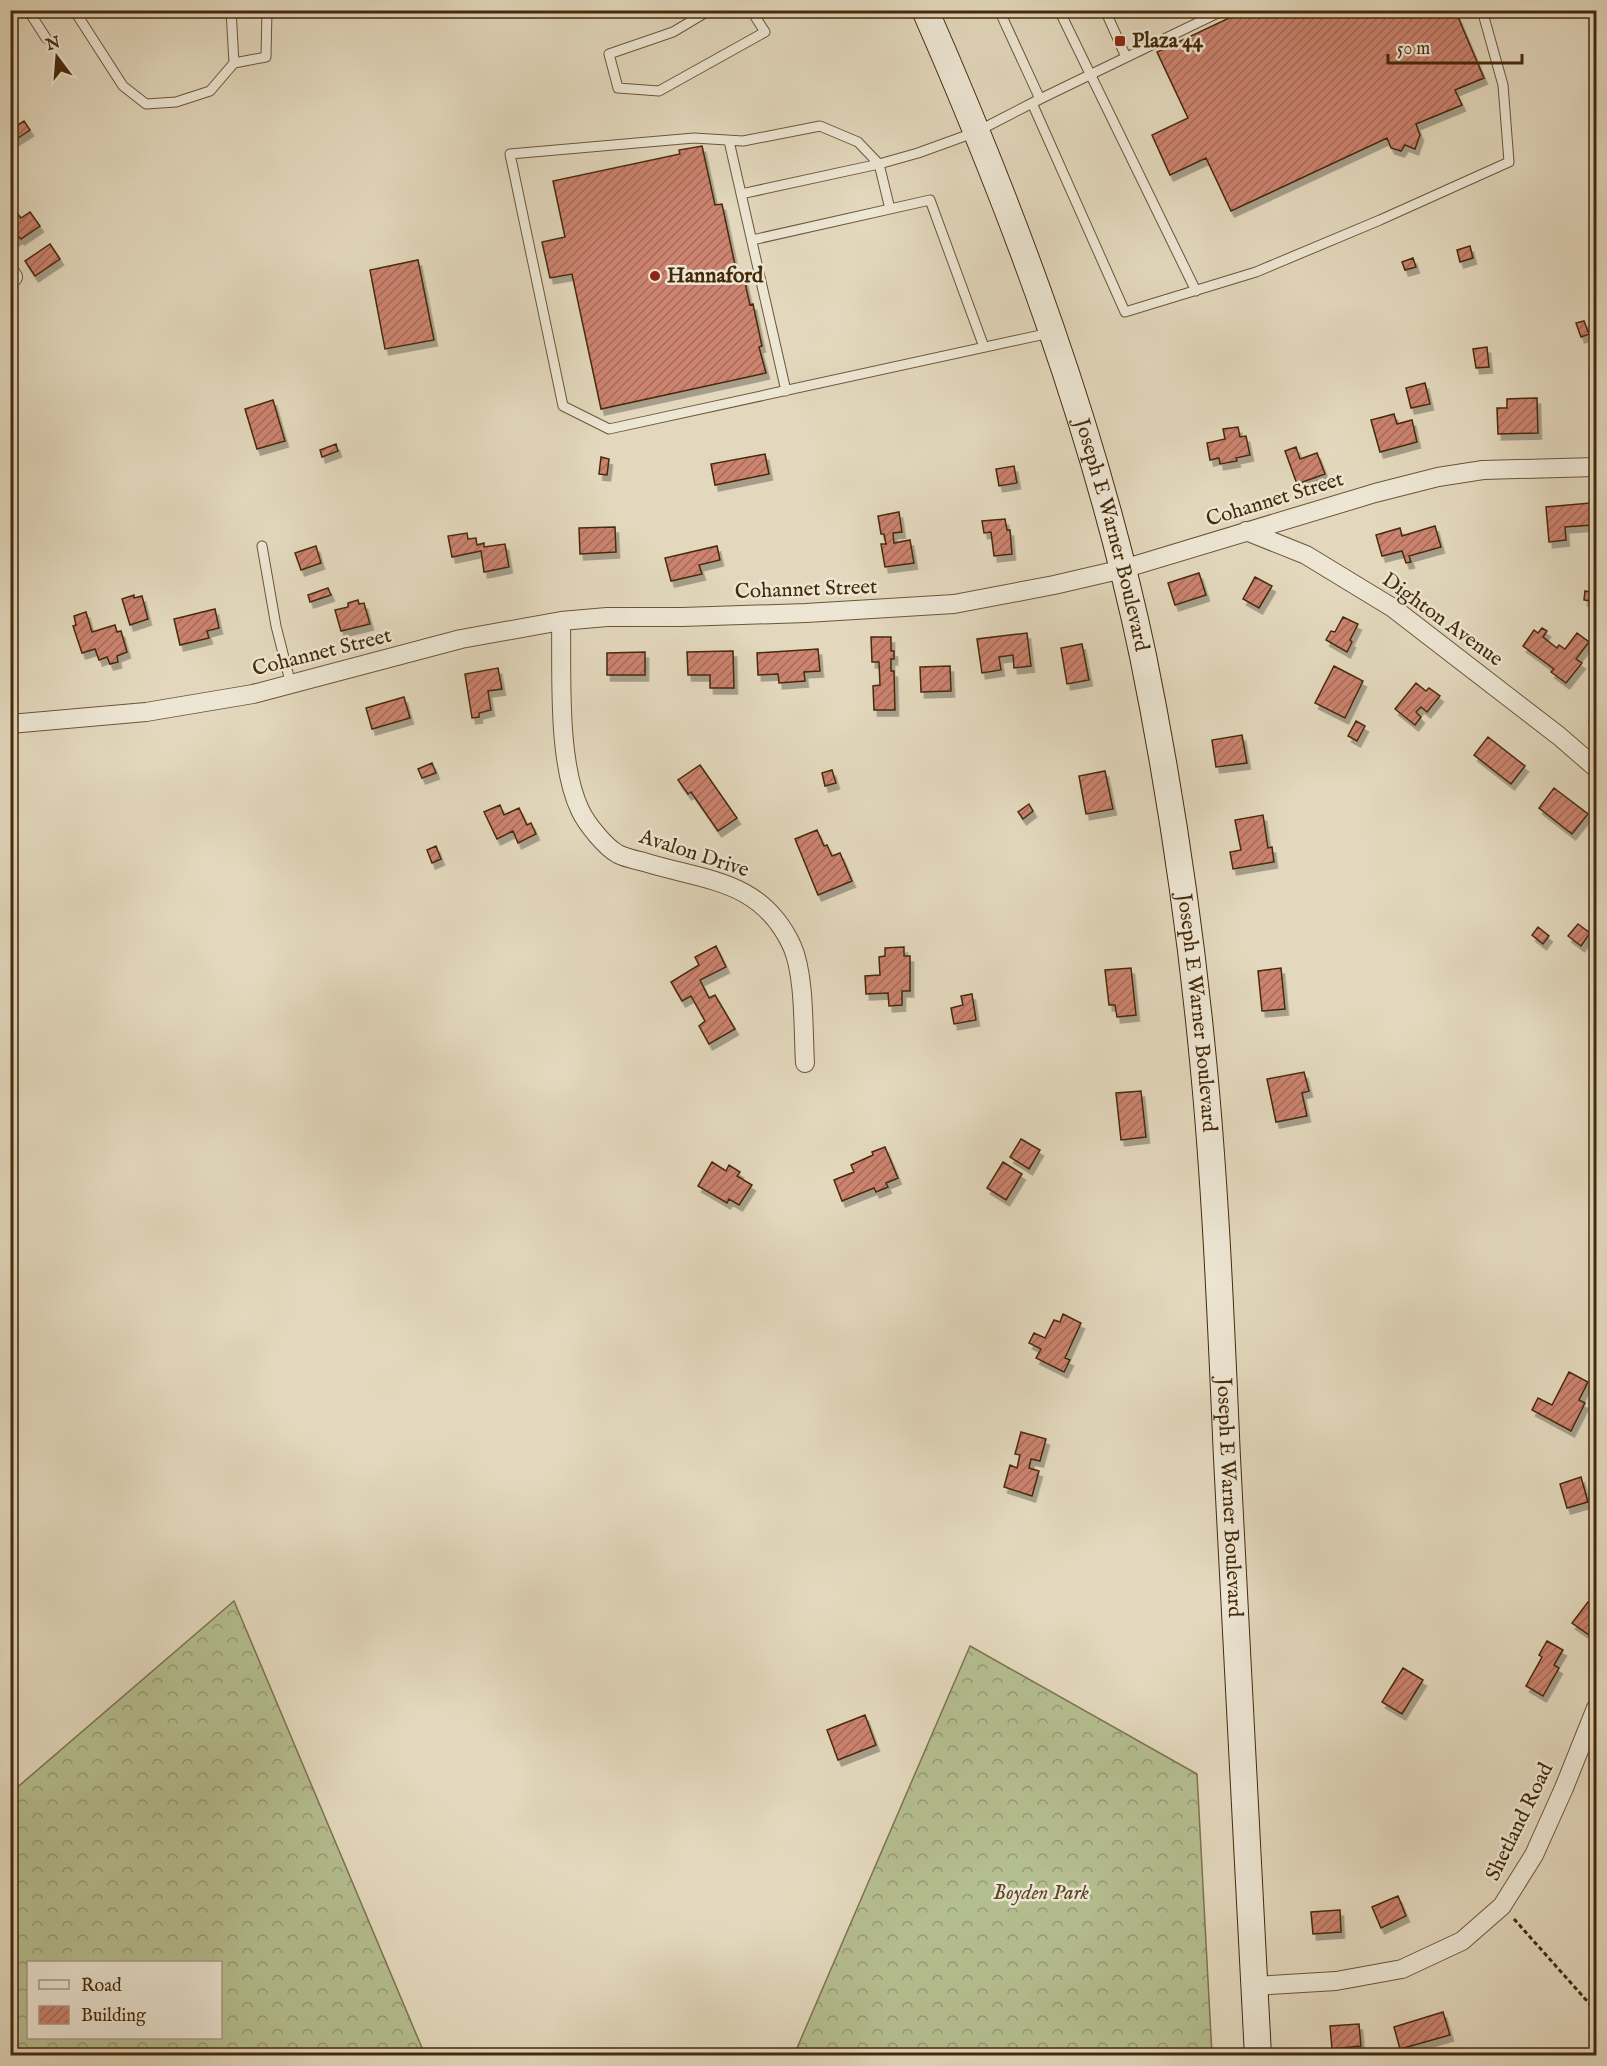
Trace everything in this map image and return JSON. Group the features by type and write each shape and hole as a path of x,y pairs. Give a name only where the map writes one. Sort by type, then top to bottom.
{"main road":[{"name":"Joseph E Warner Boulevard","path":"925,10 1040,293 1096,470 1123,569 1167,786 1183,890 1204,1064 1220,1316 1258,2055"}],"street":[{"name":"Cohannet Street","path":"10,724 146,712 253,694 461,639 561,621 607,617 806,613 954,604 1123,569 1375,493 1438,477 1483,470 1596,467"},
{"name":"Dighton Avenue","path":"1246,531 1306,555 1393,608 1559,736 1596,768"},
{"name":"Avalon Drive","path":"561,621 564,739 570,784 580,811 592,829 617,854 714,880 750,894 775,918 792,947 799,972 806,1063"},
{"name":"Shetland Road","path":"1255,1986 1336,1981 1402,1970 1462,1941 1502,1906 1534,1855 1596,1708"}],"lane":[{"path":"28,10 46,38"},
{"path":"74,10 123,86 146,104 176,102 210,90 234,63 266,57 267,10"},
{"path":"231,10 234,63"},
{"path":"710,10 674,32 609,54 618,88 659,91 765,32 751,10"},
{"path":"999,10 1125,312 1257,272 1509,162 1503,85 1482,10"},
{"path":"1059,10 1196,291"},
{"path":"1105,10 1126,57"},
{"path":"741,194 879,164 976,132 1224,10"},
{"path":"890,209 879,164 858,141 820,126 743,141 694,138 510,154 563,406 609,429 1053,333"},
{"path":"729,141 786,391"},
{"path":"752,240 930,200 984,347"},
{"path":"262,546 276,626 291,685"}],"path":[{"path":"1502,1906 1596,2011"}],"green space":[{"path":"234,1601 425,2055 11,2055 11,1788 13,1791"},
{"name":"Boyden Park","path":"970,1646 1197,1774 1212,2055 794,2055"}],"building":[{"path":"1246,10 1455,10 1484,78 1455,90 1462,105 1416,124 1420,135 1415,149 1405,145 1401,151 1391,148 1387,138 1231,211 1206,158 1170,175 1152,135 1188,118 1157,52"},
{"path":"24,121 30,130 15,140 10,130"},
{"name":"Hannaford","path":"702,146 715,205 722,204 738,279 744,278 750,305 753,304 762,346 759,347 766,373 601,409 572,274 550,278 542,242 565,237 553,181 680,154 679,150"},
{"path":"30,212 40,226 14,241 10,236 10,217 17,213 21,218"},
{"path":"50,244 60,259 35,276 25,261"},
{"path":"1470,246 1473,258 1460,262 1457,250"},
{"path":"1413,258 1416,267 1405,270 1402,262"},
{"path":"418,260 434,340 385,349 370,270"},
{"path":"1584,321 1589,334 1581,337 1576,323"},
{"path":"1487,347 1489,367 1476,368 1473,349"},
{"path":"1425,383 1430,404 1411,408 1406,388"},
{"path":"1537,398 1538,433 1498,434 1497,408 1507,408 1507,399"},
{"path":"273,400 285,441 257,449 245,409"},
{"path":"1394,414 1397,424 1412,420 1417,442 1380,452 1371,420"},
{"path":"1238,427 1240,437 1246,436 1250,455 1236,458 1237,461 1220,464 1219,458 1210,460 1207,443 1225,439 1223,429"},
{"path":"336,444 338,451 322,457 320,450"},
{"path":"1296,447 1300,459 1317,453 1325,474 1297,484 1285,451"},
{"path":"765,454 769,474 715,485 711,464"},
{"path":"601,457 609,459 607,475 599,474"},
{"path":"1014,466 1017,483 999,486 996,469"},
{"path":"1590,503 1592,525 1565,527 1566,540 1549,542 1546,507"},
{"path":"899,512 902,532 893,533 894,543 910,540 914,563 885,567 881,544 886,544 884,534 881,534 878,516"},
{"path":"1005,519 1007,530 1010,530 1012,554 994,556 991,532 984,533 982,521"},
{"path":"1435,526 1441,547 1409,556 1411,562 1406,563 1402,551 1382,556 1376,535 1400,528 1402,536"},
{"path":"615,527 616,552 580,554 579,528"},
{"path":"467,533 468,539 476,538 477,545 484,543 484,547 505,544 509,567 484,572 481,551 452,557 448,536"},
{"path":"316,546 321,563 301,570 295,553"},
{"path":"717,546 720,560 699,565 702,574 671,581 665,558"},
{"path":"1199,573 1206,595 1175,605 1168,583"},
{"path":"1255,577 1272,586 1259,608 1243,599"},
{"path":"328,588 331,595 310,602 308,595"},
{"path":"1585,591 1596,593 1596,602 1584,600"},
{"path":"134,595 134,598 142,596 148,619 130,625 122,599"},
{"path":"358,600 359,604 364,603 370,624 341,631 335,610 348,607 348,603"},
{"path":"215,609 219,628 207,631 209,638 180,645 174,619"},
{"path":"86,612 92,632 115,625 117,632 121,631 127,652 117,656 118,662 110,664 107,657 99,660 95,649 82,653 73,626 76,625 74,616"},
{"path":"1343,617 1358,624 1347,652 1326,640 1331,631 1335,632"},
{"path":"1542,628 1547,631 1543,637 1557,648 1559,645 1565,649 1577,633 1589,642 1576,659 1582,663 1566,683 1551,672 1554,669 1523,646 1534,630 1538,633"},
{"path":"1027,633 1031,666 1014,668 1013,655 999,657 1001,670 982,673 977,639"},
{"path":"871,637 891,637 891,651 894,651 891,671 894,671 895,710 874,710 873,686 880,685 879,662 872,662"},
{"path":"1082,644 1089,680 1067,684 1061,648"},
{"path":"818,649 820,671 804,672 805,681 779,683 778,674 758,675 757,653"},
{"path":"733,651 734,688 710,688 710,675 688,675 687,652"},
{"path":"645,652 645,675 607,675 607,653"},
{"path":"950,666 951,691 921,692 920,667"},
{"path":"1334,666 1363,681 1345,718 1315,703"},
{"path":"498,668 502,689 488,691 491,710 479,713 479,717 472,718 465,674"},
{"path":"1416,683 1426,691 1429,688 1440,696 1427,712 1421,707 1416,712 1421,717 1415,725 1395,709"},
{"path":"404,697 410,718 372,729 366,708"},
{"path":"1596,713 1596,727 1589,721"},
{"path":"1356,721 1365,726 1357,741 1348,736"},
{"path":"1242,735 1247,763 1216,767 1212,740"},
{"path":"1488,737 1525,766 1511,784 1474,755"},
{"path":"432,763 436,773 422,778 418,769"},
{"path":"700,765 737,818 718,831 691,792 688,794 678,780"},
{"path":"832,770 836,783 825,786 822,773"},
{"path":"1105,771 1113,809 1086,814 1079,776"},
{"path":"1554,788 1588,814 1572,834 1539,808"},
{"path":"1029,804 1033,811 1023,819 1018,812"},
{"path":"500,805 504,815 519,808 527,825 531,823 536,834 518,843 513,831 497,839 484,812"},
{"path":"1263,815 1268,848 1272,847 1274,862 1233,869 1230,852 1241,850 1235,820"},
{"path":"817,830 824,846 827,845 832,856 840,853 852,881 818,895 795,839"},
{"path":"436,846 441,859 432,863 427,850"},
{"path":"1578,924 1590,933 1581,946 1568,936"},
{"path":"1538,927 1549,936 1543,944 1532,935"},
{"path":"716,946 726,967 700,980 709,998 715,995 735,1029 709,1044 699,1026 705,1021 691,996 682,1001 671,982 699,965 695,957"},
{"path":"904,947 904,956 910,956 910,991 902,991 902,1005 889,1006 888,993 866,994 865,976 880,975 879,957 885,956 885,948"},
{"path":"1131,968 1136,1015 1117,1017 1115,1005 1109,1005 1105,970"},
{"path":"1281,968 1285,1009 1262,1011 1258,971"},
{"path":"972,994 976,1020 954,1024 951,1008 963,1005 961,996"},
{"path":"1304,1072 1309,1091 1302,1093 1307,1116 1276,1122 1267,1079"},
{"path":"1141,1091 1146,1137 1121,1140 1116,1093"},
{"path":"1021,1139 1040,1150 1029,1169 1010,1157"},
{"path":"885,1147 898,1178 886,1183 888,1187 876,1192 874,1188 842,1201 834,1180 854,1172 851,1165"},
{"path":"712,1162 726,1171 729,1165 740,1172 737,1176 752,1185 739,1205 729,1199 727,1203 698,1186"},
{"path":"1003,1162 1022,1174 1006,1200 987,1188"},
{"path":"1063,1314 1081,1323 1065,1358 1070,1360 1064,1372 1036,1358 1041,1349 1029,1343 1034,1333 1045,1338 1054,1320 1060,1322"},
{"path":"1569,1372 1588,1382 1579,1400 1585,1403 1571,1431 1532,1410 1538,1398 1552,1405"},
{"path":"1021,1432 1046,1439 1040,1461 1031,1459 1029,1468 1039,1471 1032,1496 1004,1487 1010,1465 1017,1468 1020,1455 1015,1454"},
{"path":"1581,1477 1588,1502 1567,1508 1560,1484"},
{"path":"1588,1602 1596,1608 1596,1625 1589,1635 1572,1623"},
{"path":"1547,1641 1563,1650 1554,1665 1559,1668 1543,1696 1526,1686 1542,1657 1539,1655"},
{"path":"1403,1668 1423,1680 1402,1714 1382,1702"},
{"path":"865,1715 876,1745 838,1760 827,1730"},
{"path":"1398,1896 1406,1916 1381,1928 1372,1907"},
{"path":"1340,1910 1341,1932 1313,1934 1311,1912"},
{"path":"1443,2012 1450,2035 1400,2049 1394,2027"},
{"path":"1359,2024 1361,2046 1332,2049 1330,2026"}],"place":[{"name":"Plaza 44","path":"1120,41"},
{"name":"Hannaford","path":"655,276"}]}
